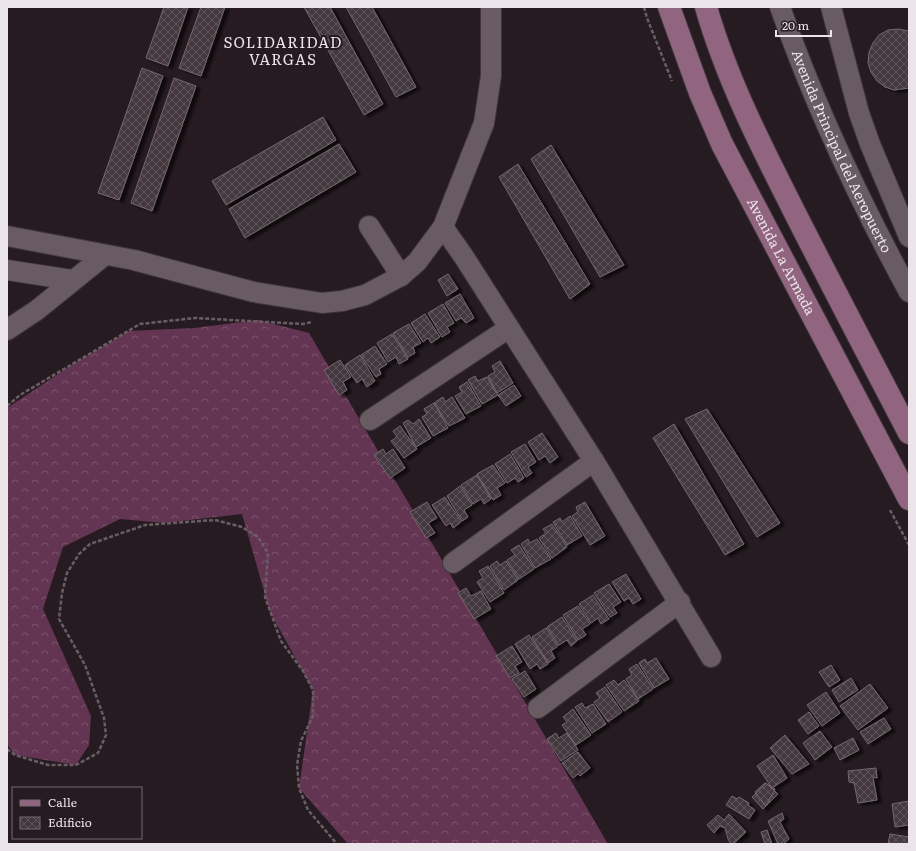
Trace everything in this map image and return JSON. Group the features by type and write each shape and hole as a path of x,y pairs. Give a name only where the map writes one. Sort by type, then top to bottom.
{"main road":[{"name":"Avenida La Armada","path":"669,7 700,93 722,144 909,499"},
{"path":"706,7 726,66 766,155 909,433"}],"street":[{"path":"7,236 134,260 254,292 322,303 342,301 365,295 401,276 417,262 443,227 484,123 491,76 491,7"},
{"name":"Avenida Principal del Aeropuerto","path":"780,7 811,91 830,134 878,235 909,292"},
{"path":"832,7 861,119 909,237"},
{"path":"369,226 401,276"},
{"path":"443,227 464,257 594,460 680,602 711,657"},
{"path":"7,330 37,310 72,280 105,255"},
{"path":"7,270 72,280"},
{"path":"370,420 509,328"},
{"path":"453,563 594,460"},
{"path":"538,708 680,602"}],"path":[{"path":"7,406 20,395 140,324 195,318 303,324 317,320"},
{"path":"7,748 15,756 48,765 76,765 98,753 106,735 104,718 85,665 59,619 62,593 67,573 79,554 90,544 145,525 215,520 242,527 258,537 268,553 265,597 281,641 303,670 313,690 313,716 301,741 297,765 299,788 308,810 337,844"}],"green space":[{"path":"258,320 309,333 608,844 348,844 299,788 313,690 270,612 242,514 164,523 120,519 63,547 43,609 91,716 89,745 76,765 15,755 7,744 7,408 72,365 129,331 194,328"}],"building":[{"path":"164,7 188,7 168,66 146,58"},
{"path":"201,7 225,7 201,76 179,68"},
{"path":"304,7 330,7 383,104 364,115"},
{"path":"346,7 372,7 416,87 396,97"},
{"path":"898,29 909,31 909,88 894,90 885,87 877,81 871,72 868,63 869,52 879,35 888,30"},
{"path":"142,68 163,76 119,200 98,193"},
{"path":"174,78 196,86 152,211 131,203"},
{"path":"323,117 336,140 226,205 212,181"},
{"path":"339,144 356,172 245,238 229,209"},
{"path":"551,145 624,265 600,277 531,159"},
{"path":"518,164 590,284 570,299 499,177"},
{"path":"448,274 458,289 447,296 438,280"},
{"path":"460,294 474,318 466,323 461,318 456,321 445,303"},
{"path":"443,304 454,323 447,327 450,332 442,337 428,313"},
{"path":"425,314 440,337 431,343 428,338 423,342 411,323"},
{"path":"409,324 421,343 413,347 415,353 408,357 393,333"},
{"path":"392,334 408,359 399,364 396,357 388,362 377,343"},
{"path":"375,346 387,364 379,369 381,374 376,377 361,355"},
{"path":"360,355 375,381 367,387 362,379 357,383 345,365"},
{"path":"340,360 351,377 343,382 347,390 339,395 324,370"},
{"path":"500,361 513,383 497,393 488,376 495,372 492,366"},
{"path":"475,376 478,381 487,377 498,395 482,404 468,380"},
{"path":"467,382 481,406 466,414 455,396 462,392 459,387"},
{"path":"514,385 521,396 506,406 498,395"},
{"path":"443,397 445,402 452,397 465,418 449,426 434,403"},
{"path":"434,403 448,428 433,436 422,417 427,414 424,409"},
{"path":"707,409 780,523 757,537 685,419"},
{"path":"419,419 431,438 416,447 403,423 408,420 413,424"},
{"path":"674,424 744,544 725,555 653,438"},
{"path":"400,426 417,449 404,458 391,441 397,437 393,431"},
{"path":"542,433 558,457 550,463 545,456 539,460 528,442"},
{"path":"525,444 536,462 528,467 532,473 526,477 511,452"},
{"path":"383,449 386,454 393,449 405,468 390,478 374,455"},
{"path":"510,454 524,478 518,482 515,478 507,483 495,464"},
{"path":"493,465 505,483 497,488 501,495 493,500 477,474"},
{"path":"477,475 491,499 484,504 481,499 473,504 461,485"},
{"path":"460,486 472,505 464,510 468,517 462,521 447,496"},
{"path":"445,497 461,522 453,528 450,523 446,526 432,505"},
{"path":"427,502 437,518 428,523 435,533 426,538 410,512"},
{"path":"585,502 605,536 590,545 572,516 578,512 576,507"},
{"path":"570,516 582,536 567,545 553,522 560,518 562,522"},
{"path":"552,524 567,547 552,558 539,538 546,533 543,529"},
{"path":"528,539 530,543 537,539 551,559 535,568 521,544"},
{"path":"519,545 534,569 519,579 507,560 515,555 511,550"},
{"path":"497,561 500,565 506,561 518,580 504,590 490,566"},
{"path":"488,566 504,593 490,602 477,582 483,578 479,571"},
{"path":"626,574 641,599 633,604 629,598 624,601 612,582"},
{"path":"609,584 621,602 613,607 617,613 610,617 594,593"},
{"path":"466,588 471,596 481,591 491,609 474,619 458,593"},
{"path":"593,595 609,619 601,624 598,618 591,623 579,604"},
{"path":"578,606 590,624 582,629 586,635 578,640 563,615"},
{"path":"562,617 577,641 571,646 567,640 559,645 547,627"},
{"path":"546,628 558,646 551,651 555,658 548,663 532,637"},
{"path":"529,635 548,664 540,669 537,664 530,669 515,644"},
{"path":"512,646 522,662 515,666 519,673 510,678 496,656"},
{"path":"656,658 669,679 654,688 639,663 645,659 647,663"},
{"path":"637,664 653,689 638,699 626,679 632,675 629,669"},
{"path":"831,665 840,680 829,687 819,672"},
{"path":"525,671 536,689 524,697 512,679"},
{"path":"851,678 858,690 839,702 832,690"},
{"path":"614,680 618,685 624,680 639,701 624,711 606,685"},
{"path":"870,684 888,708 858,730 840,706"},
{"path":"605,687 622,712 608,722 594,702 600,698 596,693"},
{"path":"826,692 840,713 822,726 807,705"},
{"path":"582,703 585,708 593,704 606,724 592,733 575,707"},
{"path":"573,709 591,735 576,745 562,725 567,722 563,717"},
{"path":"809,712 819,726 808,734 798,720"},
{"path":"884,718 891,729 868,744 860,732"},
{"path":"820,731 832,747 815,760 803,743"},
{"path":"556,733 559,738 567,733 578,750 561,761 547,739"},
{"path":"785,735 809,764 792,774 770,748"},
{"path":"853,738 859,750 840,760 834,748"},
{"path":"578,752 590,768 580,776 578,774 573,778 562,763"},
{"path":"773,755 787,778 772,788 757,766"},
{"path":"876,768 877,778 873,777 877,800 858,803 854,783 849,782 848,771"},
{"path":"765,783 775,789 766,806 755,792"},
{"path":"766,783 778,794 763,809 752,797"},
{"path":"732,796 737,799 739,797 749,803 748,805 755,810 749,819 726,805"},
{"path":"909,801 909,825 895,827 892,804"},
{"path":"782,813 784,819 780,822 789,839 783,844 778,844 768,821"},
{"path":"729,814 746,832 733,844 731,844 728,839 725,828 720,826 714,833 707,825 718,815 724,820"},
{"path":"767,830 772,844 765,844 761,832"},
{"path":"890,834 909,837 909,844 888,844"}],"district":[{"name":"SOLIDARIDAD VARGAS","path":"283,52"}]}
